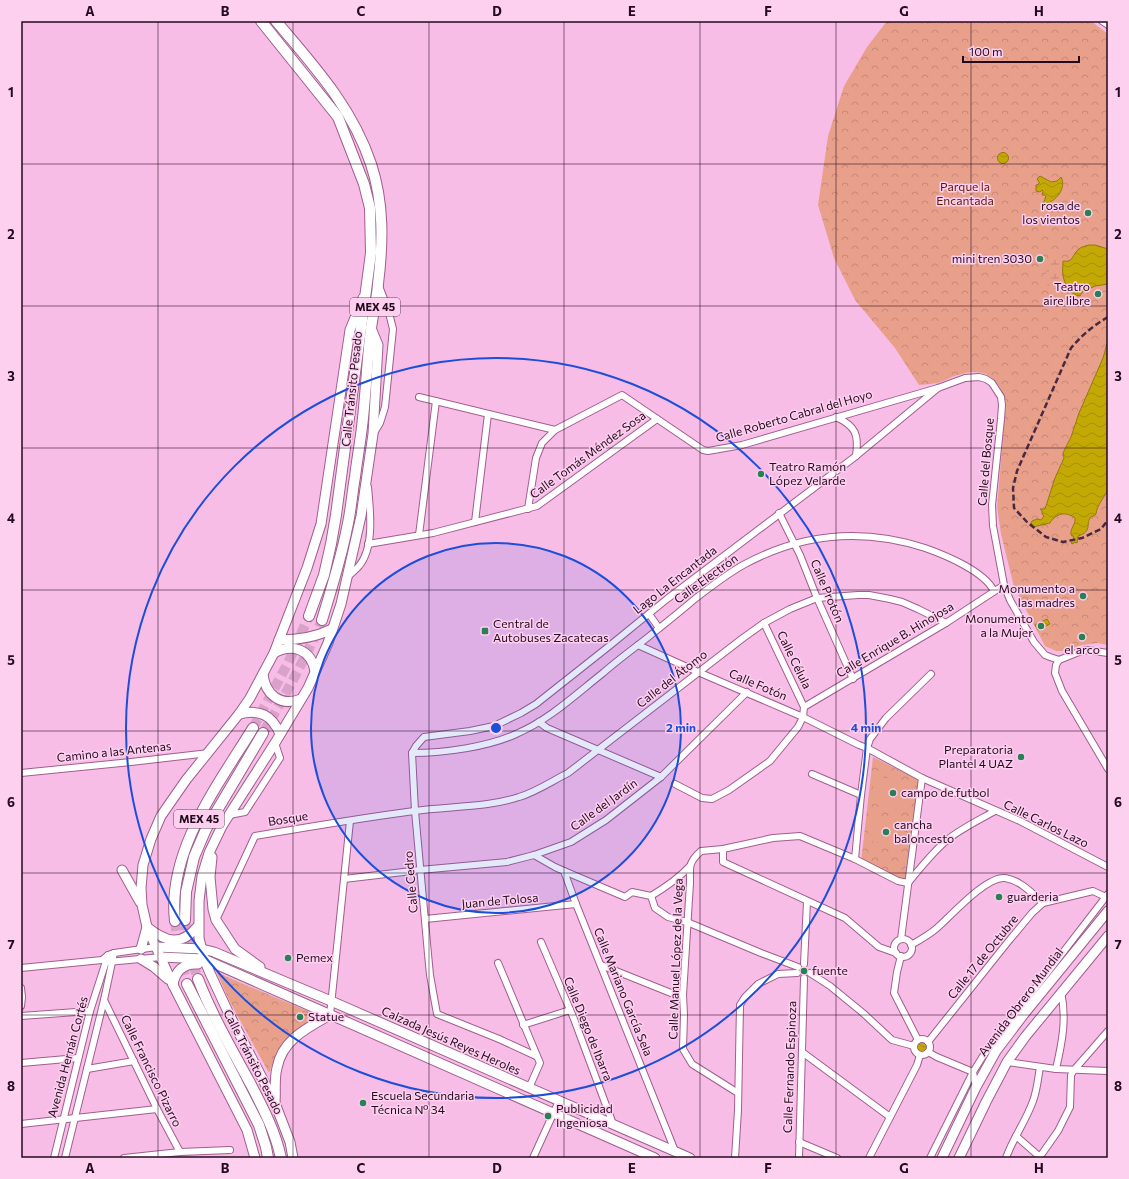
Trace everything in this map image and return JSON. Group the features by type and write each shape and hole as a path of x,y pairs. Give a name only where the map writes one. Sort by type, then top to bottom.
{"main road":[{"name":"Calle Tránsito Pesado","path":"261,21 338,117 364,184 370,208 371,253 336,516 324,575 309,616"},
{"name":"Calle Tránsito Pesado","path":"276,21 331,88 346,110 362,142 374,173 382,220 378,284 371,328 362,428 347,528 335,580 322,620"},
{"name":"MEX 45","path":"175,922 173,911 175,888 181,859 206,806 253,728"},
{"name":"MEX 45","path":"185,920 186,892 194,857 206,829 263,733"},
{"name":"Calle Tránsito Pesado","path":"198,979 207,1001 264,1110 273,1130 281,1158"},
{"name":"Calle Tránsito Pesado","path":"187,984 259,1125 268,1158"}],"street":[{"path":"1102,21 1108,25"},
{"path":"373,434 380,423 386,407 394,329 378,284"},
{"path":"255,1158 247,1130 173,985 147,927 142,905 141,888 143,865 151,839 161,816 186,780 209,753 250,698 274,653 307,568 321,524 350,330 366,290"},
{"path":"294,1158 288,1137 275,1104 229,1014 204,959 198,926 199,901 202,876 209,853 222,826 278,739 301,699 328,643 341,604 361,516 373,434 378,345 371,328"},
{"name":"Calle del Bosque","path":"938,388 965,378 979,377 992,383 1001,397 1001,419 992,505 993,526 1004,585 1010,600 1034,642 1045,654 1059,660"},
{"name":"Calle Roberto Cabral del Hoyo","path":"555,430 622,395 703,450 708,451 742,445 938,388"},
{"name":"Lago La Encantada","path":"412,753 424,737 470,731 494,726 522,713 778,514 856,456 938,388"},
{"path":"419,396 555,430"},
{"path":"419,535 436,401"},
{"path":"475,522 488,414"},
{"path":"836,417 849,424 855,432 857,444 856,456"},
{"name":"Calle Tomás Méndez Sosa","path":"368,544 433,533 537,506 657,419"},
{"path":"528,509 536,458 542,443 555,430"},
{"path":"348,577 359,566 368,544 370,512 367,475"},
{"name":"Calle Protón","path":"778,514 794,544 853,679"},
{"name":"Calle Electrón","path":"412,753 453,750 516,735 539,722 580,692 638,644 715,584 744,564 772,551 794,544 841,536 858,536 878,537 911,544 947,557 965,566 983,578 994,591"},
{"name":"Calle Enrique B. Hinojosa","path":"804,707 946,623 1004,585"},
{"name":"Calle del Átomo","path":"415,811 480,805 521,797 536,790 568,773 764,623 790,609 817,598 869,595 890,599 902,602 946,623"},
{"path":"649,614 659,628"},
{"name":"Calle Célula","path":"764,623 804,707"},
{"path":"279,640 312,636 332,629"},
{"name":"Calle Fotón","path":"638,644 698,672 803,717 859,746 867,748"},
{"path":"274,653 288,648 304,652 314,663 315,671"},
{"path":"1108,653 1089,649 1079,652 1059,660 1056,665 1055,673 1062,691 1108,769"},
{"path":"263,674 265,686 272,695 279,700 287,702 301,699"},
{"path":"855,859 860,795 867,748 870,739 886,718 931,674"},
{"name":"Calle del Jardín","path":"344,880 420,870 507,862 534,856 572,842 606,820 661,777 747,692"},
{"path":"675,784 702,798 712,799 729,790 770,761 798,727 803,717 804,707"},
{"path":"239,714 249,712 259,713 269,717 276,725 278,739"},
{"path":"539,722 547,728 661,777"},
{"name":"Calle Carlos Lazo","path":"867,748 922,778 1020,821 1108,868"},
{"name":"Camino a las Antenas","path":"21,773 209,753"},
{"name":"Calle Cedro","path":"412,753 415,811 430,976 437,1014 536,1056"},
{"path":"812,774 860,795"},
{"path":"918,1040 894,993 899,955 895,950 895,945 898,940 901,939 922,778"},
{"name":"Bosque","path":"216,920 255,836 415,811"},
{"path":"908,883 927,859 948,840 960,831 995,811"},
{"path":"275,1104 276,1068 282,1053 292,1040 304,1030 330,1016 350,821"},
{"path":"901,939 909,941 911,945 912,948 907,956 899,955 879,948 846,918 723,862 723,849 773,838 800,836 855,859 898,881 908,883"},
{"path":"215,841 210,878 213,909 216,920 235,949 272,976"},
{"name":"Calle Manuel López de la Vega","path":"723,849 701,851 692,859 690,866 683,995 683,1049 692,1064 738,1093"},
{"path":"534,856 555,867 625,897 632,892 651,896 666,887 690,866"},
{"path":"122,870 142,905"},
{"name":"Calle Mariano García Sela","path":"564,871 675,1152"},
{"path":"911,945 923,939 974,894 990,882 999,878 1019,882 1043,903 1093,891 1107,896 995,1039 973,1072 930,1158"},
{"path":"651,896 655,908 668,917 687,922 800,968"},
{"path":"808,902 800,976 804,978 810,973"},
{"name":"Calle 17 de Octubre","path":"928,1042 1007,943 1032,913 1043,903"},
{"name":"Juan de Tolosa","path":"425,919 576,904"},
{"name":"Avenida Obrero Mundial","path":"942,1158 976,1087 996,1052 1024,1014 1108,911"},
{"path":"147,927 164,939 174,940 184,939 192,934 198,926"},
{"path":"141,949 147,927"},
{"name":"Avenida Obrero Mundial","path":"959,1158 1007,1062 1061,992 1108,936"},
{"name":"Calle Diego de Ibarra","path":"541,942 570,1010 613,1124"},
{"path":"107,961 111,954 156,947"},
{"name":"Calzada Jesús Reyes Heroles","path":"156,947 202,949 214,952 331,1001 690,1158"},
{"path":"21,968 160,957 204,959"},
{"path":"141,959 163,974 173,985"},
{"name":"Calzada Jesús Reyes Heroles","path":"204,959 330,1016 655,1158"},
{"name":"Avenida Hernán Cortés","path":"65,1158 104,1000 107,961"},
{"name":"Avenida Hernán Cortés","path":"54,1158 90,1011 107,961"},
{"path":"498,962 540,1063 529,1088"},
{"path":"173,985 177,971 183,966 197,964 203,966 209,971"},
{"path":"601,965 671,993 683,995"},
{"path":"735,1158 740,1005 745,997 758,984 778,974 800,968 810,968 810,973 830,986 858,1008 892,1040 914,1046"},
{"name":"Calle Fernando Espinoza","path":"798,1158 804,978"},
{"path":"21,988 21,1006"},
{"path":"1056,1069 1061,1050 1064,1018 1064,1004 1061,992"},
{"name":"Calle Francisco Pizarro","path":"104,1000 157,1109 180,1152"},
{"path":"523,1025 570,1010"},
{"path":"21,1016 90,1011"},
{"path":"1016,1136 1040,1157 1058,1130 1070,1107 1072,1075 1074,1070 1108,1031"},
{"path":"924,1039 928,1042 930,1047 928,1052 924,1055 920,1055 915,1052 914,1044 918,1040 924,1039"},
{"path":"802,1052 890,1117"},
{"path":"928,1052 973,1072"},
{"path":"869,1158 917,1065 920,1055"},
{"path":"21,1064 78,1058"},
{"path":"87,1069 134,1062"},
{"path":"1007,1062 1056,1069 1108,1071"},
{"path":"1006,1158 1034,1099 1040,1067"},
{"path":"973,1072 976,1087"},
{"path":"533,1158 559,1101"},
{"path":"21,1124 157,1109"},
{"path":"799,1142 837,1158"},
{"path":"124,1158 180,1152 230,1150"}],"green space":[{"name":"Parque la Encantada","path":"887,21 1091,21 1108,34 1108,645 1098,643 1082,645 1063,651 1056,651 1045,646 1014,587 1001,534 997,507 1006,402 1000,387 990,377 978,372 970,372 954,376 939,383 919,385 895,348 855,300 834,258 818,205 828,136 844,86 867,47"},
{"path":"1056,258 1061,261 1059,263 1059,278 1064,288 1052,289 1048,287 1046,280 1047,270 1049,261"},
{"path":"873,757 919,780 906,883 861,862"},
{"name":"campo de futbol","path":"875,776 915,783 910,811 870,803"},
{"name":"cancha baloncesto","path":"869,819 905,823 903,845 867,841"},
{"path":"217,973 312,1013 303,1027 280,1048 269,1073 230,1002"}],"water":[{"path":"1001,153 1005,153 1007,154 1007,162 1001,163 998,160 998,156"},
{"path":"1040,176 1051,182 1057,181 1061,177 1063,186 1059,194 1053,200 1044,204 1046,196 1042,195 1043,191 1036,191 1036,185 1039,184 1037,179"},
{"path":"1095,245 1108,249 1108,284 1095,286 1082,292 1080,296 1074,294 1068,289 1063,273 1063,261 1069,261 1080,248"},
{"path":"1108,340 1108,490 1099,505 1096,514 1090,518 1087,530 1078,536 1077,543 1074,542 1073,544 1071,543 1074,539 1071,535 1071,530 1075,522 1075,518 1072,516 1067,514 1059,515 1050,523 1034,527 1031,523 1037,519 1041,520 1044,516 1040,509 1045,509 1055,478 1064,458 1063,453 1103,358"},
{"path":"1047,619 1050,624 1038,630 1035,625"},
{"path":"920,1042 924,1042 926,1043 926,1051 920,1052 917,1049 917,1045"}],"tunnel":[{"path":"253,728 288,663 309,616"},
{"path":"263,733 309,649 322,620"},
{"path":"185,920 190,955 198,979"},
{"path":"175,921 179,953 187,984"}],"railway":[{"path":"1108,317 1088,331 1071,348 1017,471 1013,488 1014,508 1027,522 1046,537 1063,542 1082,538 1101,529 1108,520"}],"place":[{"name":"rosa de los vientos","path":"1088,213"},
{"name":"mini tren 3030","path":"1040,259"},
{"name":"Teatro aire libre","path":"1098,294"},
{"name":"Teatro Ramón López Velarde","path":"761,474"},
{"name":"Monumento a las madres","path":"1083,596"},
{"name":"Monumento a la Mujer","path":"1041,626"},
{"name":"Central de Autobuses Zacatecas","path":"485,631"},
{"name":"el arco","path":"1082,637"},
{"name":"Preparatoria Plantel 4 UAZ","path":"1021,757"},
{"name":"campo de futbol","path":"893,793"},
{"name":"cancha baloncesto","path":"886,832"},
{"name":"guarderia","path":"999,897"},
{"name":"Pemex","path":"288,958"},
{"name":"fuente","path":"804,971"},
{"name":"Statue","path":"300,1017"},
{"name":"Escuela Secundaria Técnica Nº 34","path":"363,1103"},
{"name":"Publicidad Ingeniosa","path":"548,1116"}]}
